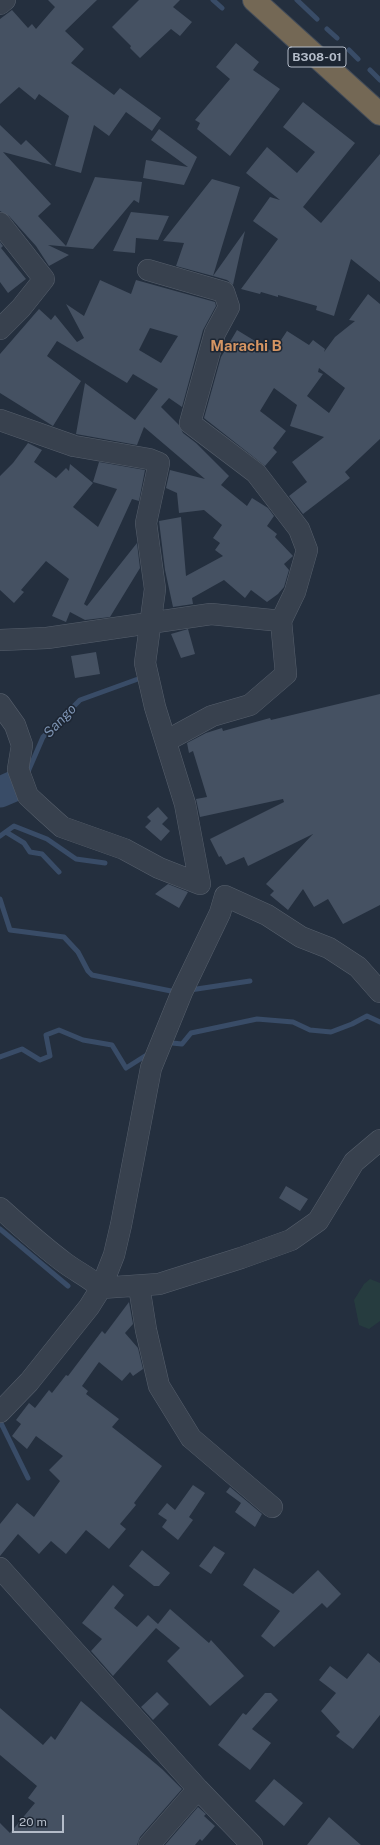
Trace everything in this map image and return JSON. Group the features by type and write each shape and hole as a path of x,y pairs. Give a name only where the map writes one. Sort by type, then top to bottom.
{"highway":[{"name":"B308-01","path":"254,0 380,114"}],"street":[{"path":"0,4 5,0"},
{"path":"0,223 44,279 21,308 0,329"},
{"path":"148,270 224,292 230,307 215,333 190,423 256,473 299,529 308,550 295,592 281,621 286,674 250,705 212,716 166,742"},
{"path":"0,420 74,446 149,458 160,463 146,523 155,590 145,663 166,742 174,762 185,804 200,884"},
{"path":"0,640 47,638 210,614 281,621"},
{"path":"0,704 15,725 22,745 18,769 28,796 62,827 124,849 159,868 200,884 267,915 301,936 329,948 358,967 380,992"},
{"path":"0,1412 29,1382 89,1307 101,1288 114,1255 121,1225 151,1068 182,992 220,913 225,896"},
{"path":"0,1208 32,1237 66,1264 89,1277 101,1288 159,1284 241,1258 291,1240 318,1221 354,1162 380,1140"},
{"path":"139,1286 146,1330 159,1386 191,1438 272,1507"},
{"path":"0,1568 198,1789 252,1845"},
{"path":"149,1845 198,1789"}],"green space":[{"path":"370,1279 380,1283 380,1321 369,1329 359,1325 354,1300 364,1284"}],"building":[{"path":"48,0 97,0 65,31 84,49 71,63 114,95 120,88 161,118 152,131 126,112 109,136 94,125 81,173 55,166 69,116 39,94 35,100 19,87 0,104 0,19 12,10 28,28 32,24 36,29 55,7"},
{"path":"139,0 180,0 173,7 192,22 180,36 171,29 140,58 130,48 131,46 112,27"},
{"path":"236,43 259,62 253,70 280,89 230,156 197,129 200,123 195,120 230,79 216,67"},
{"path":"303,102 355,143 303,207 321,223 380,154 380,282 351,259 334,316 316,310 317,306 278,295 278,297 261,292 260,294 241,289 278,239 253,221 270,197 280,200 246,173 267,147 297,173 315,152 283,127"},
{"path":"0,125 21,145 26,140 52,165 3,152 51,204 38,216 66,246 95,177 142,182 139,203 134,200 93,249 48,245 69,255 49,266 36,246 9,216 0,211"},
{"path":"159,129 197,157 184,185 143,178 146,160 188,167 151,140"},
{"path":"212,179 240,187 213,276 176,266 184,243 163,241"},
{"path":"131,212 169,216 158,240 136,238 135,253 113,251"},
{"path":"245,231 233,285 227,280 213,276"},
{"path":"0,242 3,246 1,248 26,279 8,293 0,282"},
{"path":"100,280 131,294 136,280 215,302 216,306 203,330 182,407 169,398 161,407 179,425 183,433 196,443 229,476 221,485 247,506 252,498 268,508 274,516 267,526 277,534 275,537 293,556 284,564 289,570 284,587 278,594 267,602 251,590 245,598 224,580 192,598 193,604 173,607 165,570 159,521 181,517 186,576 223,556 215,550 220,543 213,538 222,525 204,510 179,513 177,493 166,488 170,470 205,479 144,427 137,445 76,434 85,383 135,420 158,389 133,374 127,383 57,341 47,356 81,381 53,426 0,393 0,354 39,309 51,320 55,315 77,342 84,338 66,304 84,316","holes":["150,328 178,336 161,363 139,350"]},
{"path":"368,294 380,304 380,439 345,472 350,478 303,514 289,496 307,482 292,462 324,437 290,426 297,405 274,388 260,411 286,431 273,448 277,452 265,466 204,418 221,357 237,330 273,352 287,331 309,345 313,340 325,349 324,352 335,337 355,321 349,320","holes":["319,368 345,388 329,413 307,396 323,374 318,372"]},
{"path":"28,443 42,450 34,462 56,478 66,468 69,471 70,464 93,483 73,507 98,527 117,489 93,482 99,462 145,470 139,501 132,499 84,604 87,606 137,543 140,568 110,617 85,620 70,612 66,622 52,616 69,579 46,561 21,590 24,592 14,603 0,590 0,476 13,463"},
{"path":"188,629 195,654 181,658 171,634"},
{"path":"96,652 100,674 75,678 71,656"},
{"path":"380,694 380,905 343,924 328,899 314,907 303,889 288,910 270,895 274,891 266,884 313,834 248,866 244,857 226,865 221,856 219,857 210,839 284,802 283,799 200,817 196,799 207,797 193,751 189,753 187,743 206,733 222,728 223,731 270,718 271,720"},
{"path":"158,807 168,818 162,824 170,831 161,841 145,827 151,821 147,817"},
{"path":"168,884 188,892 179,908 155,894"},
{"path":"286,1186 308,1199 300,1211 279,1198"},
{"path":"129,1302 133,1324 125,1333 138,1348 143,1369 133,1376 130,1372 122,1381 99,1362 82,1386 88,1391 86,1394 119,1419 112,1427 162,1466 134,1503 136,1505 120,1524 126,1529 109,1549 86,1530 66,1554 51,1541 39,1554 18,1534 0,1556 0,1524 17,1503 34,1517 60,1481 49,1470 63,1456 36,1436 27,1449 12,1436 21,1424 16,1420 29,1403 35,1408 49,1390 52,1393 66,1375 68,1376 102,1331 105,1334"},
{"path":"193,1485 205,1493 189,1517 193,1520 178,1540 162,1527 167,1520 158,1514 167,1503 175,1510"},
{"path":"230,1487 262,1514 255,1527 235,1512 241,1503 226,1492"},
{"path":"214,1546 225,1553 211,1574 199,1566"},
{"path":"142,1550 170,1573 159,1586 154,1586 129,1566"},
{"path":"254,1568 293,1594 318,1570 341,1594 327,1608 322,1603 274,1647 261,1636 280,1611 243,1585"},
{"path":"113,1585 124,1595 114,1608 137,1627 148,1615 158,1624 170,1609 209,1643 211,1640 244,1676 210,1706 167,1661 180,1648 156,1628 113,1676 91,1651 102,1639 82,1623"},
{"path":"368,1653 380,1663 380,1715 353,1749 336,1736 340,1732 321,1711 336,1693 319,1680 330,1666 347,1679"},
{"path":"157,1692 169,1704 153,1720 141,1707"},
{"path":"265,1693 271,1693 278,1700 252,1729 271,1743 250,1770 218,1745 243,1713 246,1715"},
{"path":"81,1701 162,1769 182,1789 140,1837 137,1845 0,1845 0,1823 10,1833 35,1803 28,1798 37,1786 0,1755 0,1708 43,1745 51,1736 55,1740"},
{"path":"274,1779 303,1803 284,1826 255,1801"},
{"path":"198,1807 206,1814 204,1816 215,1826 202,1841 200,1839 195,1845 165,1845"},
{"path":"329,1817 361,1845 307,1845"}],"waterway":[{"path":"213,0 222,8"},
{"path":"297,0 317,19"},
{"path":"327,29 337,38"},
{"path":"349,50 358,59"},
{"path":"370,70 380,80"},
{"name":"Sango","path":"27,774 43,737 80,700 138,679"},
{"name":"Sango","path":"0,792 14,786"},
{"path":"0,836 14,826 47,839 76,859 105,863"},
{"path":"6,832 24,843 30,852 42,854 59,872"},
{"path":"0,899 10,930 64,937 78,952 88,971 92,975 176,992"},
{"path":"190,990 250,981"},
{"path":"172,1043 182,1044 191,1033 257,1019 293,1022 310,1030 331,1032 352,1024 367,1016 380,1022"},
{"path":"0,1057 22,1049 40,1060 50,1056 46,1035 59,1030 83,1040 112,1045 126,1068 145,1056"},
{"path":"0,1229 68,1286"},
{"path":"0,1421 28,1478"}],"district":[{"name":"Marachi B","path":"246,346"}]}
